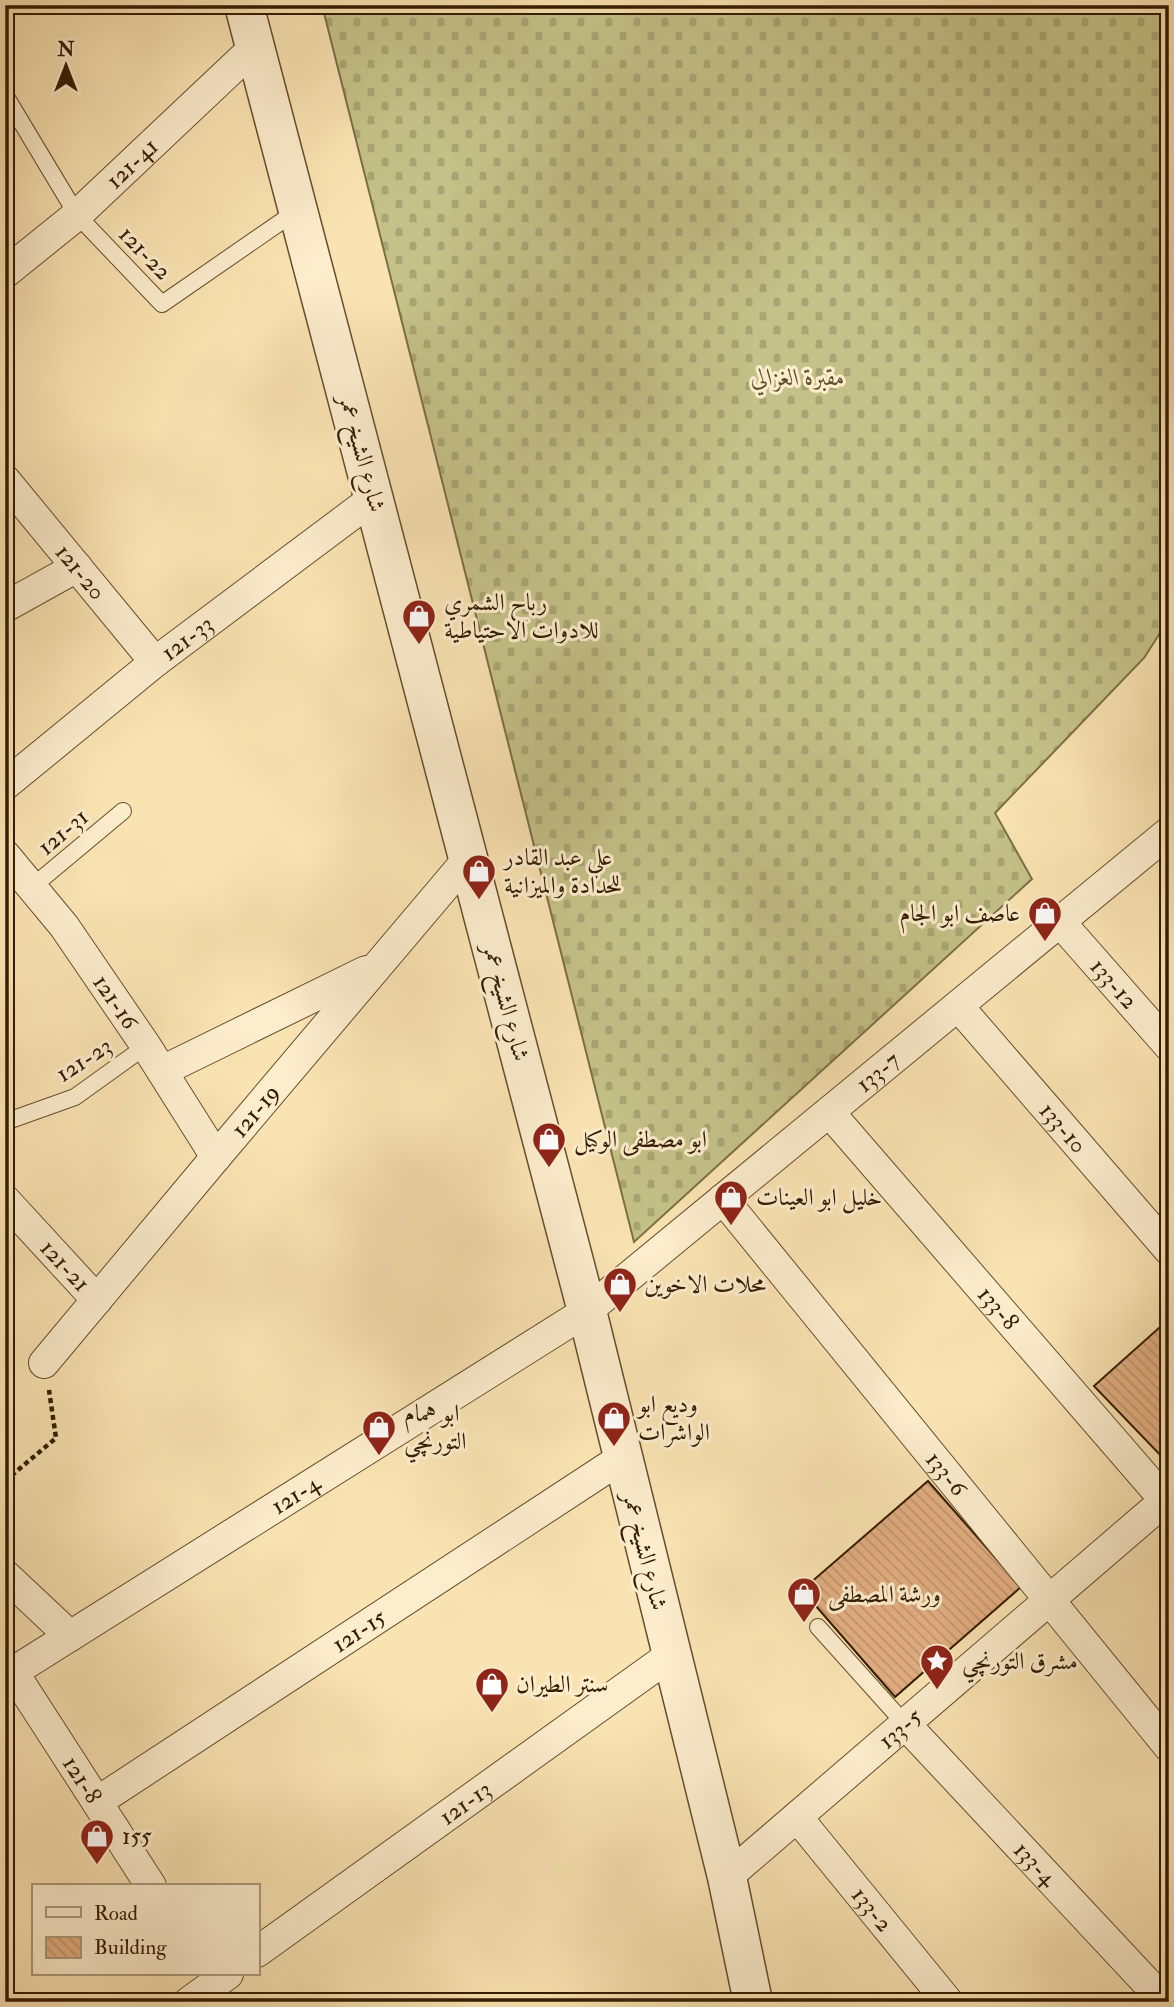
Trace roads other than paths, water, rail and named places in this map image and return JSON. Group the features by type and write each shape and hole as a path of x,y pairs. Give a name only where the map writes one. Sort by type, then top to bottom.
{"street":[{"name":"شارع الشيخ عمر","path":"244,5 587,1311 727,1877 753,2002"},
{"name":"121-41","path":"5,273 77,215 255,47"},
{"name":"121-20","path":"5,481 155,662"},
{"name":"121-33","path":"5,785 155,662 374,498"},
{"path":"5,607 77,567"},
{"name":"133-7","path":"587,1311 1169,832"},
{"name":"121-16","path":"5,855 64,926 146,1046 216,1157"},
{"name":"121-19","path":"44,1363 468,859"},
{"name":"133-12","path":"1060,922 1169,1046"},
{"path":"162,1071 378,965"},
{"name":"133-10","path":"958,1006 1169,1250"},
{"name":"133-8","path":"829,1112 1167,1501"},
{"name":"133-6","path":"723,1199 1169,1746"},
{"name":"121-21","path":"5,1200 97,1300"},
{"name":"121-4","path":"9,1674 587,1311"},
{"name":"121-15","path":"97,1802 622,1458"},
{"name":"133-5","path":"727,1877 1167,1501"},
{"path":"5,1575 70,1636"},
{"name":"121-13","path":"259,1951 671,1655"},
{"name":"121-8","path":"9,1674 151,1884"},
{"name":"133-4","path":"905,1724 1165,2002"},
{"name":"133-2","path":"797,1817 948,2002"},
{"path":"188,2002 216,1977"}],"lane":[{"name":"121-22","path":"5,96 77,215 162,304 298,210"},
{"name":"121-31","path":"32,887 124,811"},
{"name":"121-23","path":"5,1122 75,1097 146,1046"},
{"path":"818,1627 905,1724"}],"place":[{"name":"رباح الشمري للادوات الاحتياطية","path":"419,646"},
{"name":"علي عبد القادر للحدادة والميزانية","path":"479,901"},
{"name":"عاصف ابو الجام","path":"1045,943"},
{"name":"ابو مصطفى الوكيل","path":"549,1169"},
{"name":"خليل ابو العينات","path":"731,1227"},
{"name":"محلات الاخوين","path":"620,1314"},
{"name":"وديع ابو الواشرات","path":"614,1448"},
{"name":"ابو همام التورنچي","path":"379,1457"},
{"name":"ورشة المصطفى","path":"804,1624"},
{"name":"مشرق التورنچي","path":"937,1691"},
{"name":"سنتر الطيران","path":"492,1714"},
{"name":"155","path":"97,1866"}],"park label":[{"name":"مقبرة الغزالي","path":"798,377"}]}
